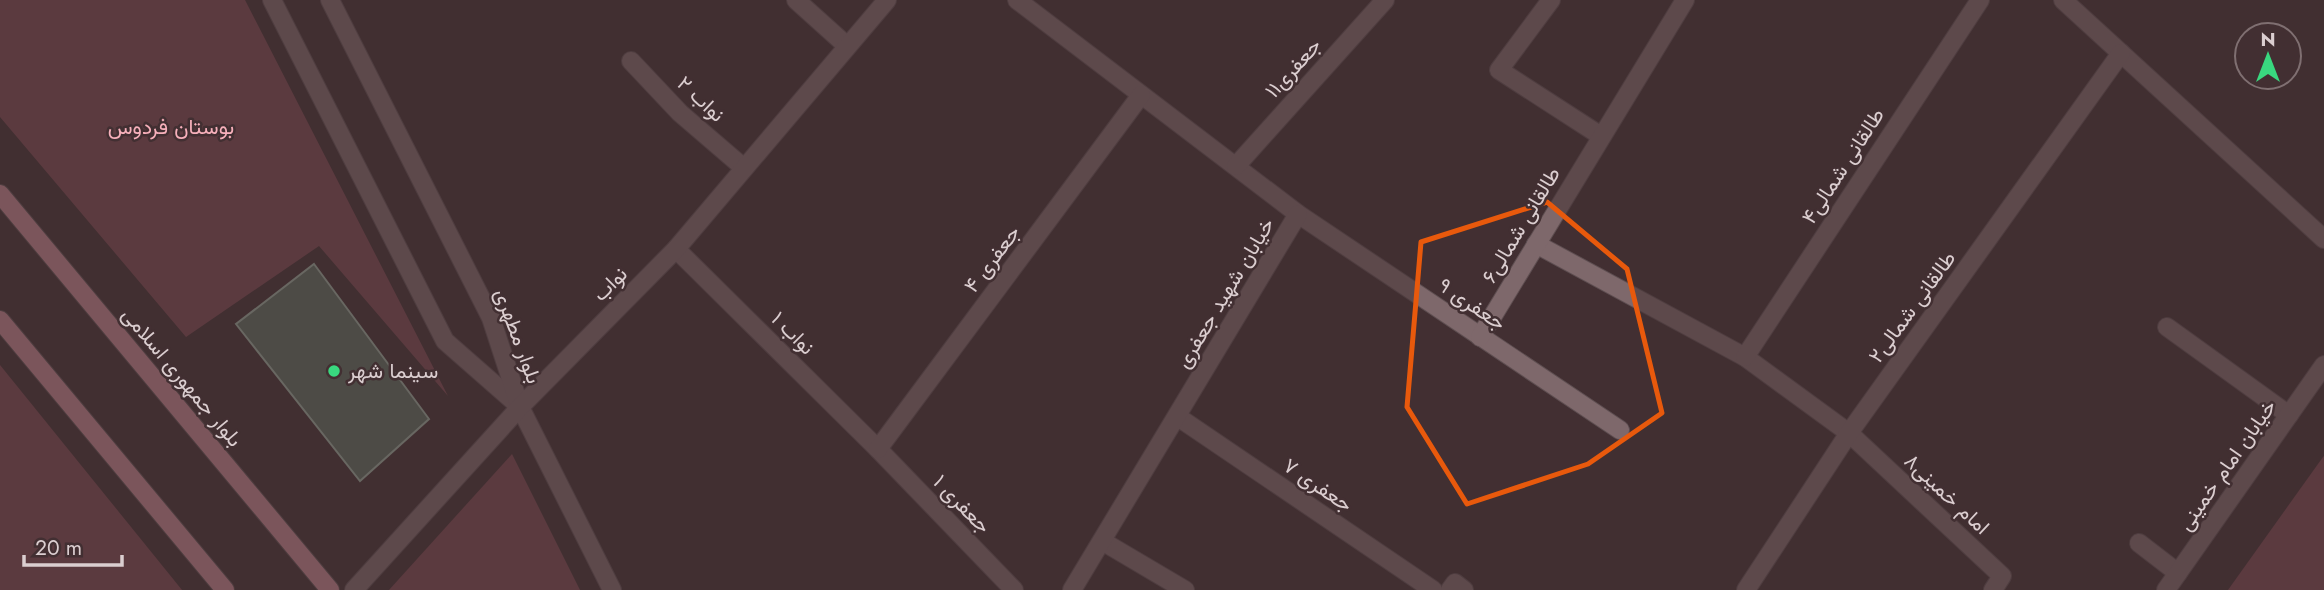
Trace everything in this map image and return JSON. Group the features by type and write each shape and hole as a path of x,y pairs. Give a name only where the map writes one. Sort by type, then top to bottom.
{"main road":[{"name":"بلوار جمهوری اسلامی","path":"0,194 330,590"},
{"path":"0,320 225,590"}],"street":[{"name":"بلوار مطهری","path":"272,0 445,341 520,407"},
{"name":"بلوار مطهری","path":"330,0 491,318 520,407"},
{"path":"796,0 846,45"},
{"name":"نواب","path":"354,590 520,407 676,249 846,45 887,0"},
{"name":"خیابان شهید جعفری","path":"1017,0 1298,214 1178,418 1072,590"},
{"name":"جعفری۱۱","path":"1236,166 1385,0"},
{"path":"1551,0 1499,70 1601,136"},
{"name":"طالقانی شمالی۶","path":"1480,337 1685,0"},
{"name":"طالقانی شمالی۴","path":"1745,357 1980,0"},
{"path":"2063,0 2324,239"},
{"name":"طالقانی شمالی۲","path":"1746,590 1850,433 2121,53"},
{"name":"نواب ۲","path":"631,61 680,113 744,168"},
{"name":"جعفری ۴","path":"878,449 1142,95"},
{"name":"جعفری ۹","path":"1298,214 1620,430"},
{"path":"1536,244 1745,357 1850,433"},
{"name":"نواب ۱","path":"676,249 878,449"},
{"path":"2167,327 2289,415"},
{"name":"خیابان امام خمینی","path":"2166,590 2324,365"},
{"path":"520,407 612,590"},
{"name":"جعفری ۷","path":"1178,418 1433,590"},
{"name":"امام خمینی۸","path":"1850,433 2002,576 1993,590"},
{"name":"جعفری ۱","path":"878,449 1014,590"},
{"path":"1102,541 1185,590"},
{"path":"2139,543 2178,573"},
{"path":"1450,590 1455,583 1464,590"}],"highlighted area":[{"path":"1547,202 1627,269 1662,413 1588,464 1467,504 1407,407 1421,242"}],"green space":[{"name":"بوستان فردوس","path":"0,0 245,0 448,396 319,246 186,337 0,117"},
{"path":"0,365 182,590 0,590"},
{"path":"512,454 580,590 389,590"},
{"path":"2323,457 2324,590 2228,590"}],"building":[{"name":"سینما شهر","path":"314,264 429,419 360,481 236,324"}],"place":[{"name":"سینما شهر","path":"334,371"}]}
